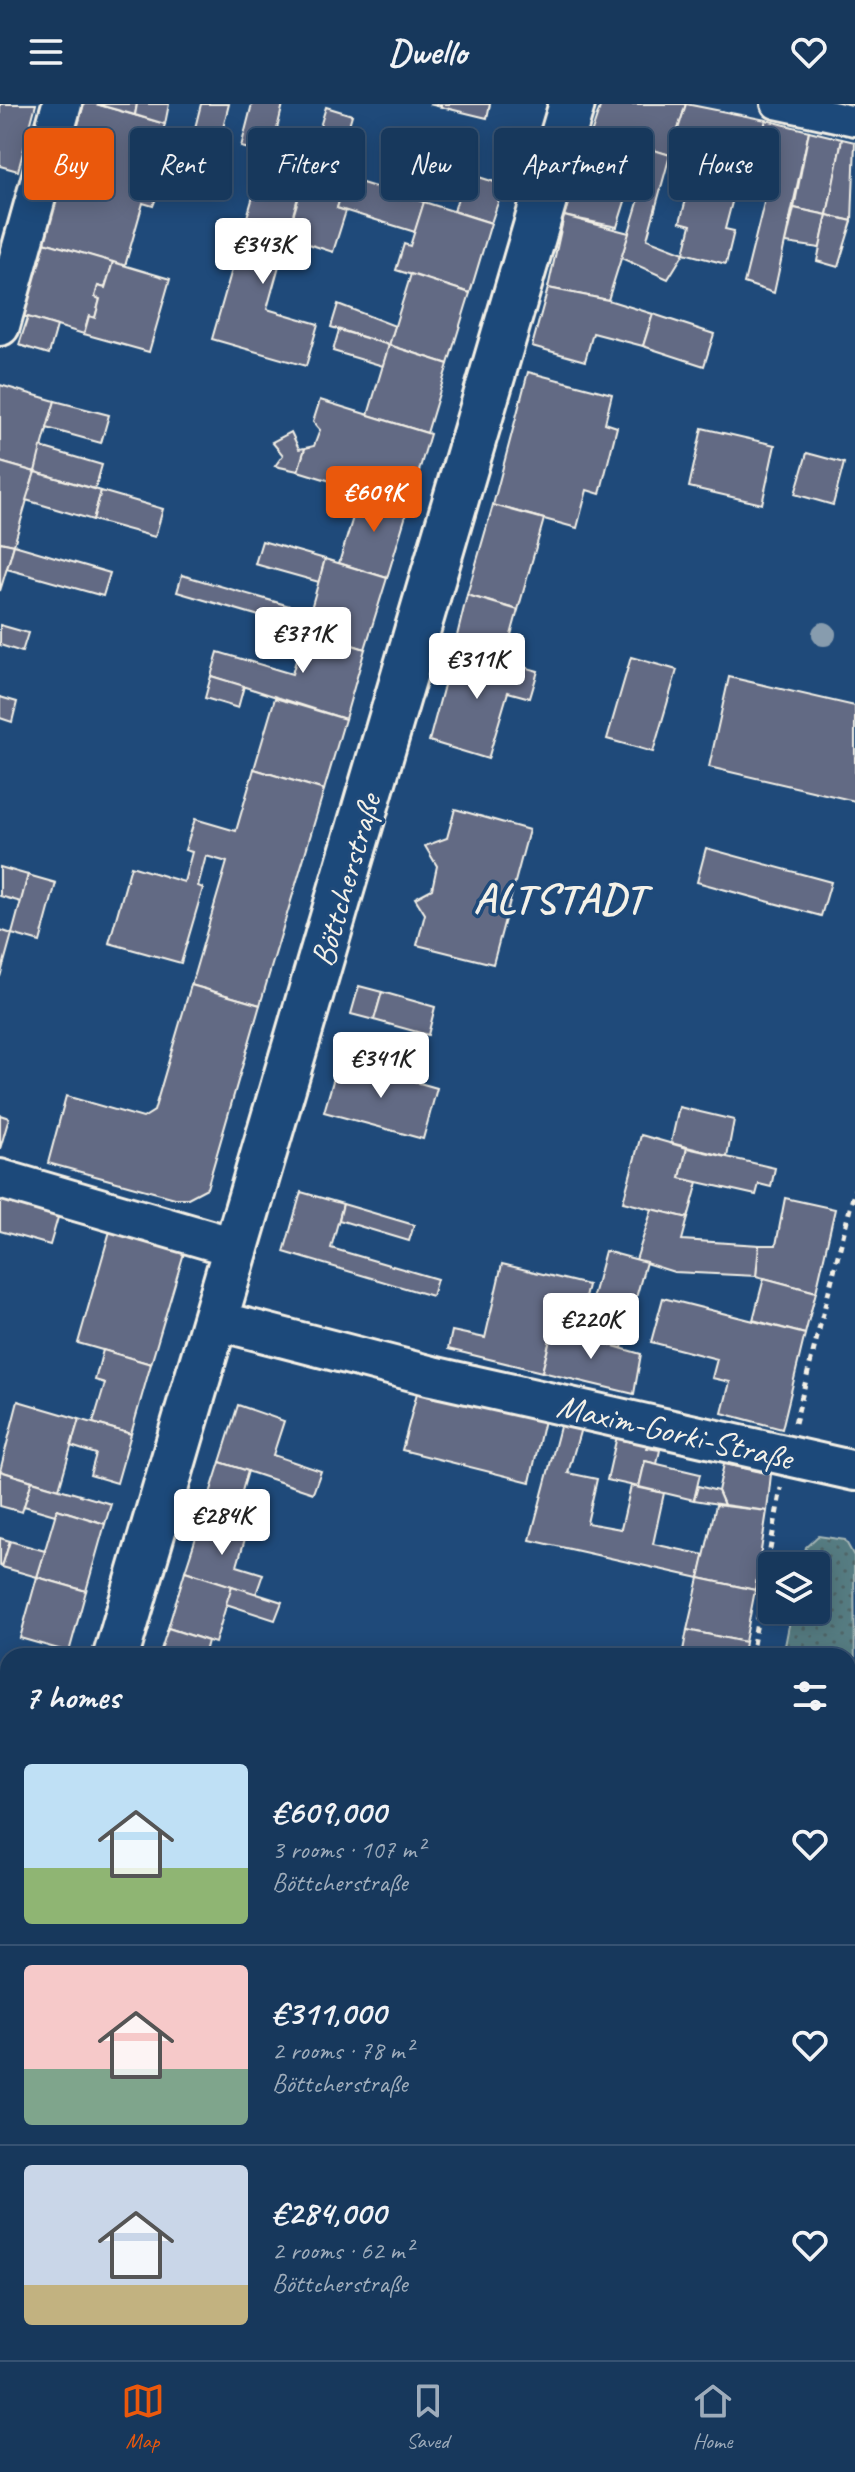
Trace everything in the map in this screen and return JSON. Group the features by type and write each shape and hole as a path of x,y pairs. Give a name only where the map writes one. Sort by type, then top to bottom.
{"street":[{"path":"0,326 62,104"},
{"name":"Böttcherstraße","path":"118,1648 572,104"},
{"path":"776,104 855,121"},
{"path":"0,1179 237,1248"},
{"name":"Maxim-Gorki-Straße","path":"215,1320 432,1376 855,1471"}],"path":[{"path":"752,1648 787,1456 855,1189"}],"green space":[{"path":"818,1536 845,1540 854,1556 855,1648 785,1648 789,1624 830,1624 830,1552 805,1552"}],"building":[{"path":"0,104 36,104 30,128 24,128 24,149 18,171 0,166"},
{"path":"84,104 96,104 165,124 164,128 130,128 130,200 155,200 153,206 143,203 125,266 44,242 56,200 114,200 114,128 77,128"},
{"path":"96,104 137,104 135,115"},
{"path":"137,104 169,104 165,124 135,115"},
{"path":"201,104 229,104 223,128 195,128"},
{"path":"252,104 283,104 277,128 248,128 248,149 241,147"},
{"path":"429,104 490,104 487,118"},
{"path":"601,104 686,104 678,128 669,128 669,155 653,150 653,128 593,128"},
{"path":"686,104 766,120 764,128 678,128"},
{"path":"326,107 352,115 348,128 320,128"},
{"path":"766,120 809,131 774,293 744,283 765,200 779,200 779,128 764,128"},
{"path":"809,131 842,139 827,215 794,208"},
{"path":"842,139 855,142 852,221 827,215"},
{"path":"654,150 669,155 669,159 647,239 684,253 668,279 621,258 639,200 653,200"},
{"path":"478,177 494,182 494,200 499,200 491,223 454,211 457,200 478,200"},
{"path":"365,184 381,189 381,200 424,202 415,232 337,208 339,200 365,200"},
{"path":"252,200 297,200 267,309 318,324 306,366 212,339"},
{"path":"298,200 339,200 337,208 346,211 333,252 287,237"},
{"path":"569,200 625,200 617,227 564,216"},
{"path":"686,200 733,200 725,229 734,231 726,264 684,253 691,225 680,222"},
{"path":"424,202 491,223 470,293 396,270 404,244 410,246"},
{"path":"794,208 827,215 820,248 786,243"},
{"path":"827,215 852,221 838,267 817,261"},
{"path":"564,216 629,233 608,300 548,288"},
{"path":"44,242 113,262 105,288 98,286 95,297 100,299 95,318 89,316 84,334 23,316"},
{"path":"113,262 170,279 149,352 84,334 89,316 95,318 100,299 95,297 98,286 105,288"},
{"path":"411,274 470,293 448,364 389,345"},
{"path":"548,288 608,300 653,314 643,346 593,333 585,361 532,346"},
{"path":"338,304 395,326 389,345 331,327"},
{"path":"653,314 714,334 704,366 643,346"},
{"path":"28,317 57,326 49,354 19,345"},
{"path":"339,330 389,345 383,366 333,351"},
{"path":"389,345 448,364 427,433 368,415"},
{"path":"528,372 612,394 605,423 617,427 600,494 587,490 577,528 493,505"},
{"path":"0,385 55,401 35,472 0,462"},
{"path":"320,400 430,434 409,505 298,471 305,448 314,446 320,430 313,422"},
{"path":"55,401 109,415 101,443 47,428"},
{"path":"702,428 775,445 762,504 689,487"},
{"path":"291,432 299,449 305,448 298,471 275,466 283,455 272,442"},
{"path":"41,447 102,465 95,489 35,472"},
{"path":"807,453 844,463 833,505 795,494"},
{"path":"0,462 35,472 14,545 0,542"},
{"path":"35,472 101,491 93,520 26,500"},
{"path":"101,491 163,509 155,537 93,520"},
{"path":"361,491 409,505 387,578 339,563"},
{"path":"493,505 544,519 518,610 467,595"},
{"path":"262,541 325,559 319,582 255,564"},
{"path":"0,542 14,545 0,591"},
{"path":"14,545 110,573 103,596 7,569"},
{"path":"325,559 387,578 365,649 305,630"},
{"path":"182,575 293,607 287,624 177,592"},
{"path":"467,595 518,610 504,660 454,648"},
{"path":"0,625 28,633 22,652 0,645"},
{"path":"305,630 365,649 345,719 211,676 218,652 292,674"},
{"path":"454,648 538,671 530,698 508,692 488,759 429,741"},
{"path":"631,657 677,670 653,752 607,739"},
{"path":"211,676 244,686 238,708 205,698"},
{"path":"729,677 855,706 855,801 709,767"},
{"path":"0,697 17,702 12,722 0,718"},
{"path":"275,698 345,719 324,790 254,769"},
{"path":"254,769 324,790 260,1005 191,985 227,862 206,856 198,886 203,888 181,963 109,943 131,866 184,882 192,852 185,850 195,819 236,831"},
{"path":"455,809 529,830 493,964 417,945 425,914 415,898 432,889 437,866 425,846 447,838"},
{"path":"706,848 831,882 821,916 697,882"},
{"path":"0,867 28,875 21,902 0,896"},
{"path":"28,875 56,883 40,942 12,934"},
{"path":"0,930 12,934 0,977"},
{"path":"191,985 260,1005 207,1188 188,1198 175,1198 48,1163 66,1096 143,1118 154,1111"},
{"path":"359,986 382,992 374,1020 351,1014"},
{"path":"382,992 435,1007 428,1035 374,1020"},
{"path":"339,1060 437,1088 423,1139 324,1112"},
{"path":"679,1107 734,1120 727,1157 671,1143"},
{"path":"0,1115 9,1118 0,1149"},
{"path":"641,1135 687,1148 680,1178 698,1182 688,1218 623,1202"},
{"path":"687,1148 775,1168 771,1187 759,1184 756,1195 680,1178"},
{"path":"301,1192 343,1204 331,1248 437,1279 432,1296 284,1252"},
{"path":"0,1198 59,1214 50,1245 0,1231"},
{"path":"785,1198 835,1209 816,1292 756,1276 759,1245 776,1245"},
{"path":"343,1204 414,1225 409,1241 339,1220"},
{"path":"652,1209 688,1218 682,1240 759,1245 756,1276 674,1272 636,1260"},
{"path":"110,1231 184,1253 151,1364 78,1343"},
{"path":"605,1251 646,1262 622,1348 582,1337"},
{"path":"502,1264 588,1285 578,1329 554,1324 542,1372 448,1349 452,1331 485,1338"},
{"path":"764,1278 816,1292 805,1334 753,1320"},
{"path":"663,1298 805,1334 782,1429 722,1413 730,1382 712,1378 717,1359 651,1342"},
{"path":"554,1324 578,1329 582,1337 641,1354 634,1394 542,1372"},
{"path":"103,1350 151,1364 131,1434 93,1423 105,1383 95,1380"},
{"path":"417,1393 544,1420 530,1482 402,1450"},
{"path":"18,1401 79,1419 59,1489 0,1471"},
{"path":"238,1405 284,1421 273,1455 321,1471 313,1493 220,1462"},
{"path":"79,1419 131,1434 117,1483 90,1475 96,1454 71,1446"},
{"path":"561,1423 581,1428 568,1473 597,1479 587,1523 621,1529 631,1486 664,1493 653,1544 705,1555 699,1578 530,1540"},
{"path":"617,1436 649,1443 647,1448 660,1450 657,1464 645,1461 639,1487 607,1480"},
{"path":"645,1461 700,1474 694,1500 639,1487"},
{"path":"220,1462 248,1471 231,1528 202,1519"},
{"path":"724,1464 771,1474 767,1511 724,1505 718,1491"},
{"path":"0,1471 32,1481 22,1512 0,1506"},
{"path":"32,1481 111,1504 105,1524 57,1509 55,1515 24,1506"},
{"path":"698,1486 718,1491 724,1505 694,1500"},
{"path":"716,1505 767,1511 761,1552 758,1552 755,1590 699,1578"},
{"path":"57,1509 105,1524 86,1591 37,1577"},
{"path":"202,1519 247,1532 237,1566 263,1574 256,1594 185,1571"},
{"path":"0,1538 10,1541 2,1567 0,1566"},
{"path":"10,1541 45,1551 37,1577 2,1567"},
{"path":"185,1571 232,1586 215,1643 168,1628"},
{"path":"37,1577 86,1591 70,1648 55,1648 20,1638"},
{"path":"699,1578 755,1590 745,1642 687,1630"},
{"path":"232,1586 282,1602 275,1620 226,1604"},
{"path":"168,1628 208,1641 206,1648 162,1648"},
{"path":"687,1630 745,1642 744,1648 684,1648"}],"district":[{"name":"ALTSTADT","path":"560,897"}]}
